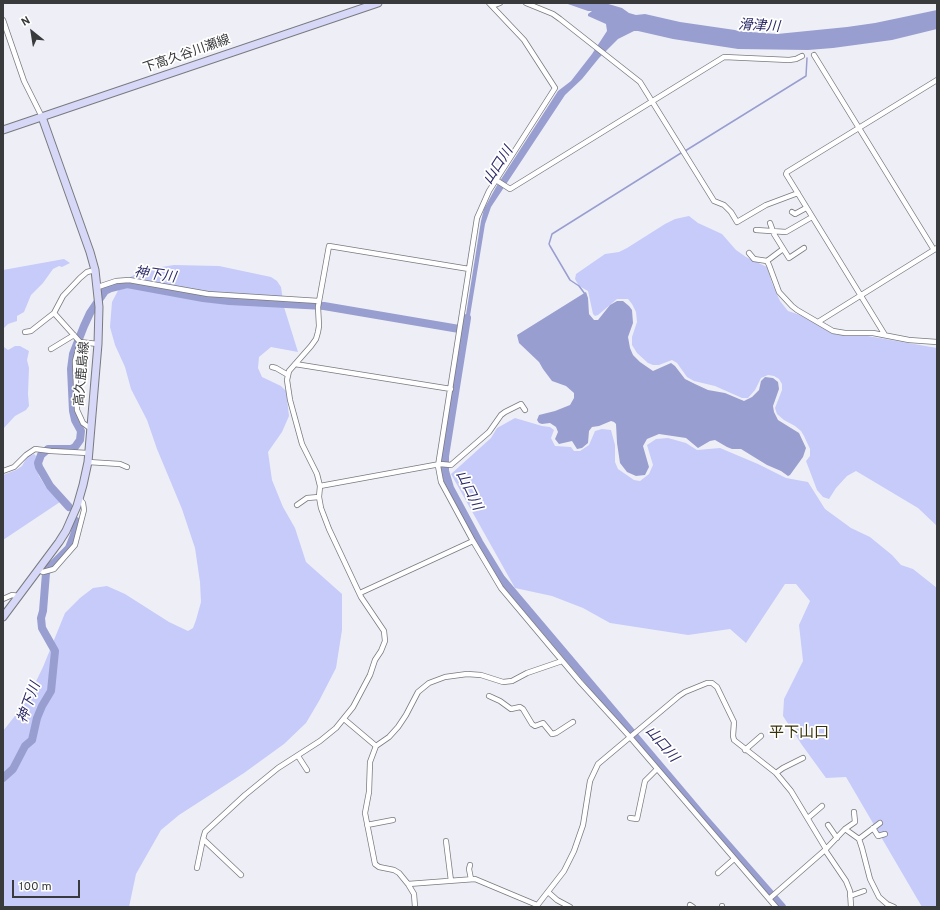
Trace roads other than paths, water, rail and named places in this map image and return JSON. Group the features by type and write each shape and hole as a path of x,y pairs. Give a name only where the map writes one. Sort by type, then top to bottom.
{"main road":[{"name":"下高久谷川瀬線","path":"3,130 378,3"},
{"name":"高久鹿島線","path":"3,617 18,596 42,571 72,518 77,506 88,462 98,344 99,307 95,270 42,117"}],"street":[{"path":"491,5 500,3"},
{"path":"526,3 553,14 596,46 640,82 714,201 724,205 731,212 737,222 766,205 798,193"},
{"path":"491,5 524,40 555,88 479,211 459,329 439,465 439,475 443,487 501,588 562,661 631,737 734,859 770,898 776,907"},
{"path":"3,20 24,81 42,117"},
{"path":"814,55 858,128 935,249 818,322"},
{"path":"497,181 510,189 724,57 789,60 802,56"},
{"path":"885,335 786,174 937,80"},
{"path":"792,212 794,214 806,208"},
{"path":"756,230 786,232 812,216"},
{"path":"770,223 788,258 804,248"},
{"path":"197,868 205,832 245,795 278,768 320,741 336,728 344,719 370,675 375,660 385,641 384,631 360,593 321,508 319,497 320,486 317,474 302,444 290,400 289,371 316,339 319,326 319,304 329,246 469,269"},
{"path":"766,261 783,249"},
{"path":"749,253 754,259 766,261 770,265 779,292 796,310 833,331 866,332 909,340 937,342"},
{"path":"25,332 31,331 54,312 63,296 80,278 87,272 95,270"},
{"path":"98,290 116,281 129,280 216,295 319,304"},
{"path":"54,312 78,339 75,361 77,410 83,423 91,429"},
{"path":"50,349 78,339 98,344"},
{"path":"295,364 451,389"},
{"path":"272,367 288,375"},
{"path":"320,486 439,465 454,464 489,432 501,415 521,404 525,410"},
{"path":"3,471 14,467 26,455 35,449 88,453"},
{"path":"88,462 120,464 127,467"},
{"path":"297,505 306,498 319,497"},
{"path":"42,571 51,570 75,545 84,510 83,503 79,498"},
{"path":"360,593 473,541"},
{"path":"3,599 12,595 18,596"},
{"path":"415,907 414,894 399,873 394,870 379,867 375,864 365,813 369,792 370,762 376,746 389,737 398,727 418,692 429,683 445,677 467,674 481,675 503,682 512,682 526,673 562,661"},
{"path":"408,884 475,878 536,906 564,871 574,851 584,825 590,781 598,764 685,692 708,683 712,683 717,687 734,722 734,740 776,773 792,791 826,850 846,881 850,891 851,907"},
{"path":"489,696 500,701 511,709 520,707 523,709 532,724 535,726 543,723 552,734 573,722"},
{"path":"344,719 376,746"},
{"path":"745,750 761,736"},
{"path":"298,756 307,770"},
{"path":"776,773 803,758"},
{"path":"630,818 637,819 645,781 657,769"},
{"path":"808,818 822,806"},
{"path":"770,898 826,850 845,829 855,822 854,812"},
{"path":"367,825 393,820"},
{"path":"859,839 880,823"},
{"path":"828,825 837,838"},
{"path":"872,828 878,836 885,834"},
{"path":"845,829 859,839 870,879 879,897 894,907"},
{"path":"203,839 241,875"},
{"path":"446,841 451,881"},
{"path":"718,873 734,859"},
{"path":"470,865 469,868 471,879"},
{"path":"850,896 864,891"},
{"path":"548,892 557,900 570,907"}],"waterway":[{"path":"685,151 806,76 807,58"},
{"path":"585,294 579,286 570,280 550,246 549,244 552,234 681,153"},
{"name":"神下川","path":"69,507 50,486 38,463 41,455 48,449 71,449 75,447 80,440 81,431 75,420 73,411 71,369 73,354 90,313 105,291 111,288 127,284 203,298 229,301 324,306 465,330"},
{"name":"山口川","path":"467,318 445,456 445,471 450,488 479,542 501,578 705,819 782,907"},
{"name":"神下川","path":"3,778 13,769 25,746 32,740 37,718 51,691 55,651 42,628 41,618 43,611 46,573 48,569 69,548 74,535 76,521"}],"district":[{"name":"平下山口","path":"799,734"}],"water label":[{"name":"滑津川","path":"759,27"}]}
